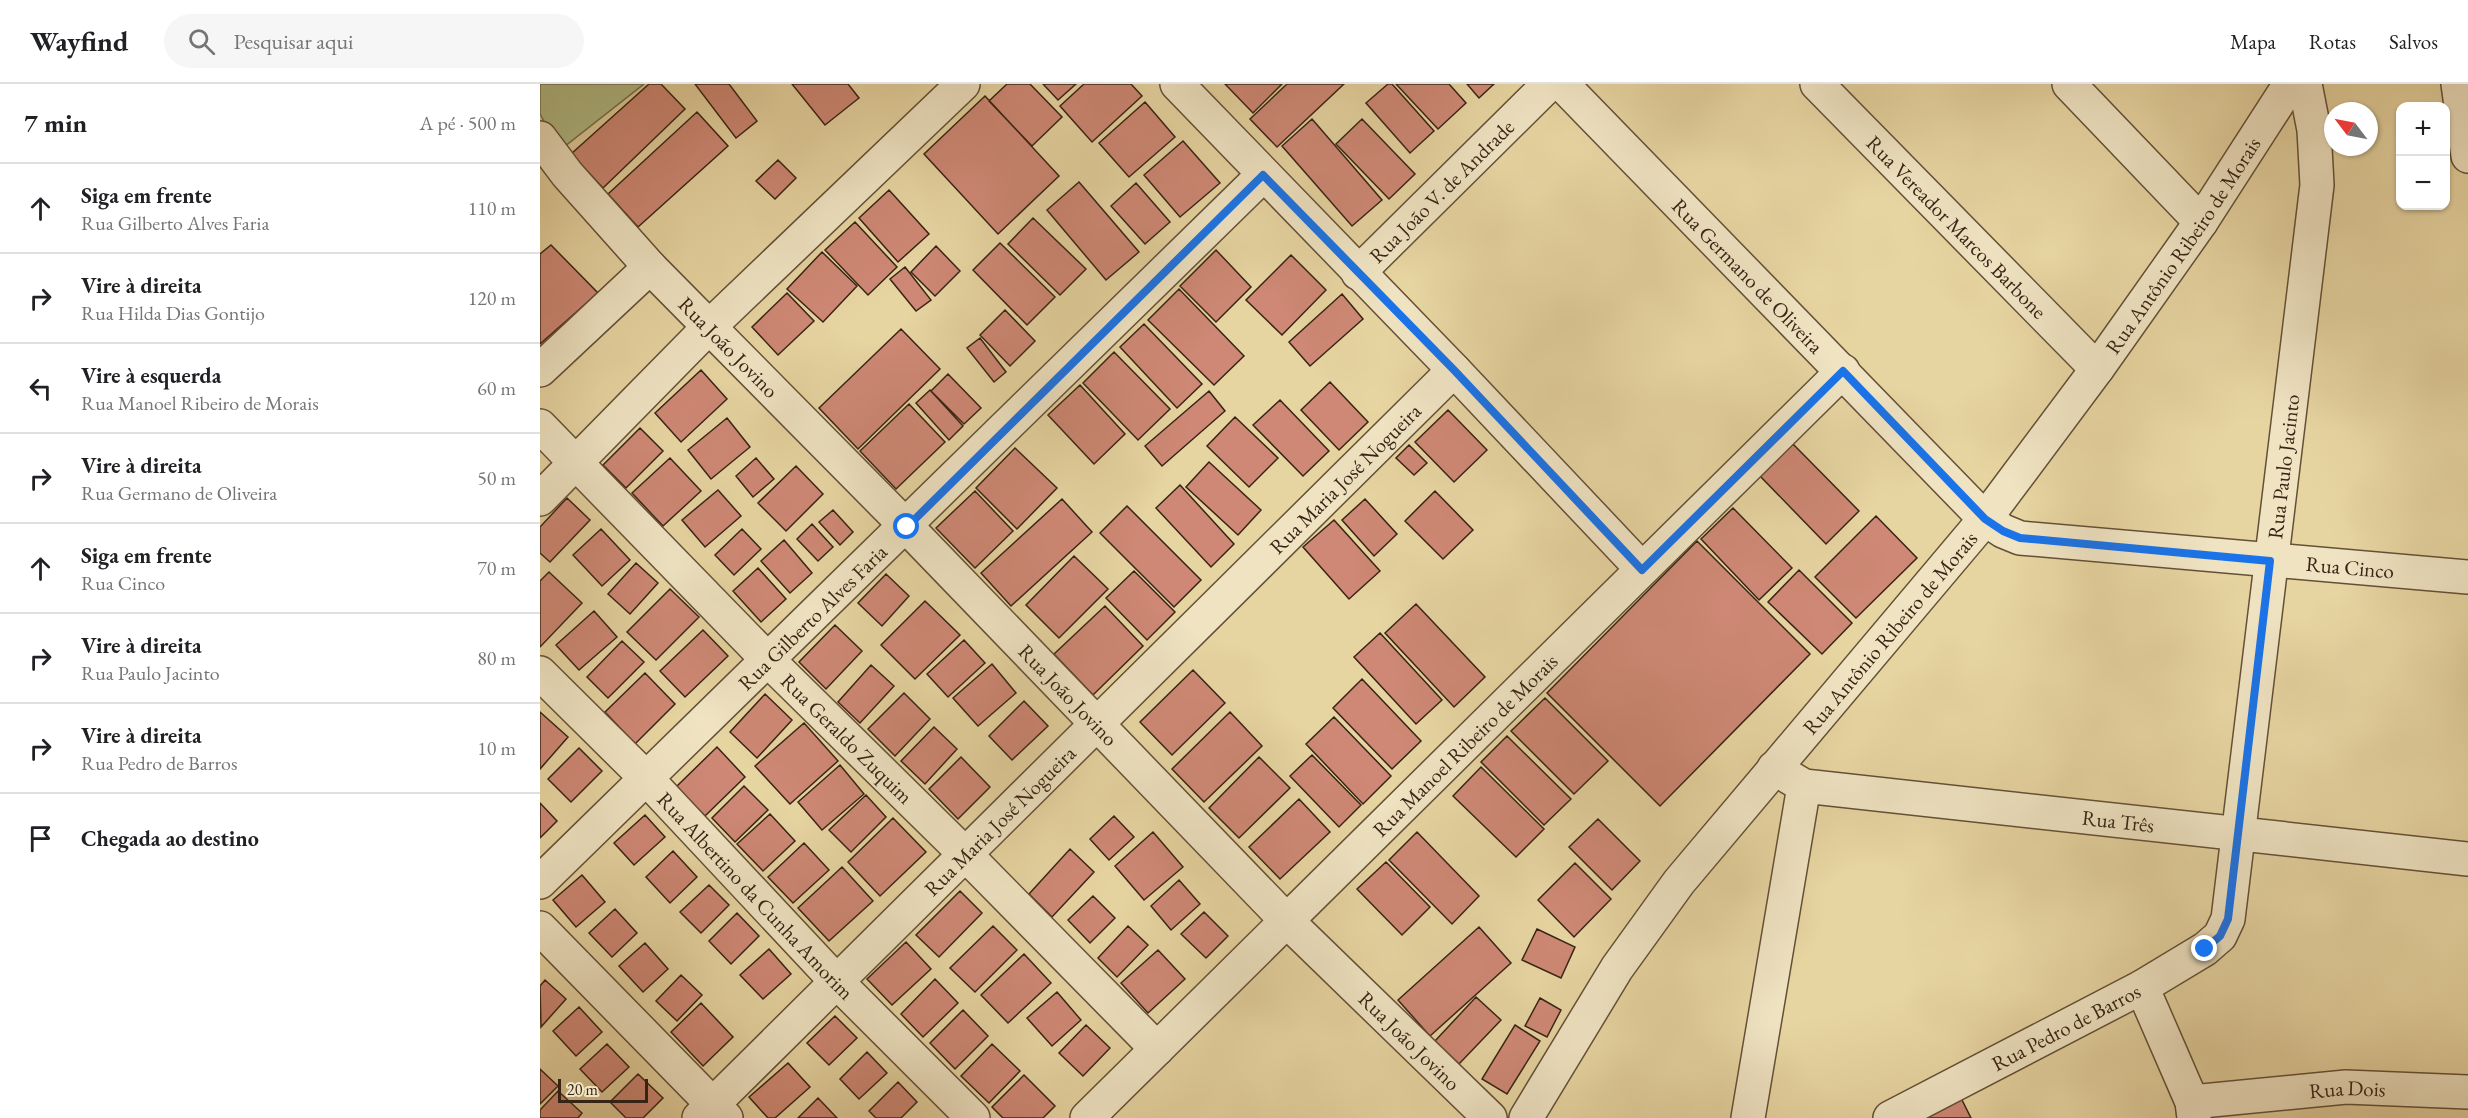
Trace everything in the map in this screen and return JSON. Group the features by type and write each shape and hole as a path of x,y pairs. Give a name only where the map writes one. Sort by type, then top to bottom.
{"street":[{"path":"540,499 710,326 963,84"},
{"path":"1177,84 1454,370 1642,570"},
{"name":"Rua João V. de Andrade","path":"1358,273 1549,84"},
{"name":"Rua Germano de Oliveira","path":"1562,84 1985,519"},
{"name":"Rua Vereador Marcos Barbone","path":"1817,84 2097,369"},
{"path":"2069,84 2201,222"},
{"name":"Rua Antônio Ribeiro de Morais","path":"1526,1118 1617,968 1679,882 1985,519 2097,369 2201,222 2290,84"},
{"name":"Rua Paulo Jacinto","path":"2228,919 2317,185 2314,130 2306,84"},
{"path":"2458,84 2467,140"},
{"name":"Rua João Jovino","path":"540,138 567,174 650,267 907,527 1288,922 1490,1118"},
{"name":"Rua Gilberto Alves Faria","path":"540,882 767,659 907,527 1263,175"},
{"path":"540,370 650,267"},
{"name":"Rua Maria José Nogueira","path":"713,1114 837,982 1454,370"},
{"name":"Rua Manoel Ribeiro de Morais","path":"1087,1118 1288,922 1843,371"},
{"name":"Rua Geraldo Zuquim","path":"540,426 767,659 965,854 1157,1049"},
{"name":"Rua Cinco","path":"1985,519 2003,531 2020,538 2468,577"},
{"name":"Rua Albertino da Cunha Amorim","path":"540,673 646,778 837,982 973,1118"},
{"name":"Rua Três","path":"1774,768 1804,786 2468,859"},
{"path":"1748,1118 1804,786"},
{"name":"Rua Pedro de Barros","path":"1890,1118 2142,987 2205,949 2220,936 2228,919"},
{"path":"540,928 713,1114"},
{"path":"2142,987 2193,1110"},
{"name":"Rua Dois","path":"2193,1110 2346,1087 2468,1092"}],"green space":[{"path":"540,84 644,84 560,150 540,114"}],"building":[{"path":"649,84 661,84 685,109 603,188 571,154"},
{"path":"695,84 729,84 757,121 736,138"},
{"path":"792,84 848,84 859,98 825,125"},
{"path":"1007,84 1030,84 1062,117 1032,146 989,101"},
{"path":"1043,84 1076,84 1058,100"},
{"path":"1084,84 1131,84 1142,96 1092,142 1060,106"},
{"path":"1225,84 1282,84 1253,113"},
{"path":"1287,84 1344,84 1277,147 1250,119"},
{"path":"1388,84 1392,84 1434,131 1410,153 1366,103"},
{"path":"1396,84 1449,84 1466,103 1438,129"},
{"path":"1467,84 1494,84 1479,98"},
{"path":"985,96 1059,176 998,234 924,154"},
{"path":"1145,102 1175,137 1129,177 1099,143"},
{"path":"697,112 728,146 638,227 608,194"},
{"path":"1312,119 1382,200 1352,226 1282,146"},
{"path":"1362,119 1415,174 1389,199 1336,144"},
{"path":"1183,141 1220,183 1180,217 1144,175"},
{"path":"778,160 796,178 775,199 756,181"},
{"path":"1079,182 1139,252 1106,280 1047,210"},
{"path":"1136,183 1170,222 1145,244 1111,206"},
{"path":"889,190 929,234 898,262 859,218"},
{"path":"1033,218 1086,269 1060,295 1008,244"},
{"path":"855,222 897,267 868,295 825,250"},
{"path":"1000,243 1055,297 1027,325 973,270"},
{"path":"551,245 598,293 540,344 540,254"},
{"path":"936,246 960,271 935,296 911,272"},
{"path":"1216,250 1251,287 1216,322 1180,286"},
{"path":"822,252 857,286 823,322 787,289"},
{"path":"1291,255 1326,290 1282,335 1246,300"},
{"path":"905,267 931,300 916,311 890,279"},
{"path":"1179,289 1244,356 1214,385 1148,320"},
{"path":"787,293 814,321 778,355 752,327"},
{"path":"1342,294 1363,319 1310,366 1289,342"},
{"path":"1005,310 1035,341 1010,366 980,335"},
{"path":"1144,324 1202,384 1177,408 1120,347"},
{"path":"901,329 940,369 858,449 819,408"},
{"path":"980,338 1006,372 994,382 967,348"},
{"path":"1114,352 1170,409 1138,440 1083,383"},
{"path":"701,370 727,399 681,442 655,413"},
{"path":"948,374 981,408 964,424 931,391"},
{"path":"1330,382 1368,422 1339,450 1301,410"},
{"path":"1080,385 1125,434 1094,464 1048,415"},
{"path":"930,390 963,426 949,440 916,403"},
{"path":"1209,391 1225,411 1162,466 1145,446"},
{"path":"1280,400 1329,451 1303,476 1253,425"},
{"path":"909,404 945,442 896,489 860,451"},
{"path":"1448,410 1487,450 1454,482 1415,442"},
{"path":"1235,417 1278,458 1249,487 1207,446"},
{"path":"727,418 750,447 711,479 688,450"},
{"path":"640,428 663,451 626,488 603,465"},
{"path":"1793,444 1859,511 1826,544 1760,476"},
{"path":"1409,445 1427,463 1414,475 1396,458"},
{"path":"1015,448 1057,488 1017,529 976,488"},
{"path":"670,458 701,491 663,526 632,493"},
{"path":"756,458 774,479 753,497 736,476"},
{"path":"1209,462 1261,510 1238,535 1186,487"},
{"path":"796,466 823,494 786,531 758,503"},
{"path":"1180,485 1234,544 1211,567 1156,508"},
{"path":"718,490 741,516 705,547 682,520"},
{"path":"975,491 1013,531 975,568 936,528"},
{"path":"1435,491 1473,530 1443,559 1405,521"},
{"path":"567,498 590,520 550,562 540,553 540,527"},
{"path":"1062,499 1092,532 1011,606 981,573"},
{"path":"1365,499 1397,534 1374,556 1342,520"},
{"path":"1127,506 1201,580 1174,607 1100,533"},
{"path":"1733,508 1792,568 1759,600 1701,539"},
{"path":"833,510 853,532 840,545 819,522"},
{"path":"1876,516 1917,558 1856,618 1815,577"},
{"path":"1334,520 1380,571 1349,599 1303,547"},
{"path":"812,524 833,547 818,561 797,539"},
{"path":"601,529 630,560 602,586 573,555"},
{"path":"742,529 761,549 734,575 715,555"},
{"path":"784,540 812,573 790,593 761,561"},
{"path":"1697,541 1810,654 1660,806 1547,693"},
{"path":"1074,556 1108,589 1059,638 1026,605"},
{"path":"636,563 658,583 630,614 608,594"},
{"path":"758,568 786,599 761,622 733,591"},
{"path":"1799,570 1852,623 1822,654 1768,602"},
{"path":"1134,571 1175,612 1147,640 1106,598"},
{"path":"549,572 582,603 540,647 540,581"},
{"path":"886,574 909,596 882,626 858,603"},
{"path":"670,589 699,617 656,660 627,632"},
{"path":"925,601 960,635 915,679 881,645"},
{"path":"1416,604 1485,677 1454,707 1385,633"},
{"path":"1105,606 1143,646 1093,695 1054,654"},
{"path":"594,611 617,637 579,670 556,645"},
{"path":"835,625 862,651 826,689 799,662"},
{"path":"703,630 728,656 685,697 660,671"},
{"path":"1380,633 1442,700 1416,724 1354,657"},
{"path":"964,640 985,663 948,697 927,674"},
{"path":"622,641 644,662 608,698 587,677"},
{"path":"992,664 1016,693 978,726 953,698"},
{"path":"871,665 894,686 860,723 838,702"},
{"path":"1193,670 1225,703 1172,755 1140,722"},
{"path":"645,673 675,704 635,744 605,712"},
{"path":"1362,679 1421,741 1392,769 1333,708"},
{"path":"904,693 930,719 895,756 868,729"},
{"path":"765,694 792,720 757,758 730,732"},
{"path":"1545,698 1608,761 1574,794 1511,731"},
{"path":"1024,701 1048,726 1012,760 989,736"},
{"path":"540,712 568,737 540,769"},
{"path":"1230,712 1262,746 1204,802 1172,769"},
{"path":"1334,717 1391,776 1363,804 1306,744"},
{"path":"804,723 838,761 790,804 755,766"},
{"path":"934,727 957,749 925,784 901,761"},
{"path":"1507,736 1571,799 1544,825 1481,762"},
{"path":"717,747 745,777 705,816 676,787"},
{"path":"579,748 602,771 571,802 548,779"},
{"path":"1312,755 1361,805 1339,827 1290,776"},
{"path":"961,757 990,787 958,819 929,789"},
{"path":"1259,757 1290,788 1239,838 1209,808"},
{"path":"840,765 864,794 822,830 798,802"},
{"path":"1481,767 1544,829 1516,857 1453,796"},
{"path":"744,786 768,810 735,842 712,818"},
{"path":"866,795 886,817 851,852 829,830"},
{"path":"1299,799 1330,832 1280,879 1249,847"},
{"path":"540,803 557,821 540,838"},
{"path":"770,814 795,841 763,871 737,844"},
{"path":"645,815 665,837 634,865 614,843"},
{"path":"1114,816 1134,837 1109,860 1090,839"},
{"path":"893,818 926,852 880,896 848,862"},
{"path":"1598,819 1640,861 1612,890 1569,847"},
{"path":"1153,832 1183,867 1144,900 1115,866"},
{"path":"1417,832 1479,896 1452,924 1389,860"},
{"path":"804,843 829,870 793,903 768,877"},
{"path":"1070,849 1094,872 1052,917 1029,894"},
{"path":"673,851 697,877 670,903 646,877"},
{"path":"1386,862 1430,907 1402,935 1357,889"},
{"path":"1575,863 1611,899 1574,937 1538,900"},
{"path":"842,867 873,901 829,941 798,908"},
{"path":"582,875 605,902 576,927 553,900"},
{"path":"1179,880 1200,904 1171,930 1151,906"},
{"path":"709,885 729,905 701,933 680,912"},
{"path":"960,891 982,913 939,957 916,935"},
{"path":"1093,896 1115,918 1090,943 1068,920"},
{"path":"615,909 637,933 612,957 589,933"},
{"path":"1204,912 1228,936 1206,958 1181,934"},
{"path":"737,913 759,936 731,964 709,941"},
{"path":"993,926 1017,950 975,992 950,968"},
{"path":"1128,926 1148,945 1117,977 1098,958"},
{"path":"1479,927 1511,963 1430,1036 1398,1000"},
{"path":"1537,929 1575,947 1561,978 1522,960"},
{"path":"906,942 931,969 892,1005 867,979"},
{"path":"645,943 668,969 643,992 619,966"},
{"path":"769,949 791,974 763,999 740,975"},
{"path":"1158,950 1185,979 1148,1013 1121,983"},
{"path":"1024,954 1051,983 1008,1023 981,995"},
{"path":"681,975 702,995 677,1021 656,1001"},
{"path":"935,979 958,1003 923,1037 901,1014"},
{"path":"545,980 566,999 541,1027 540,986"},
{"path":"1057,992 1081,1020 1052,1046 1027,1018"},
{"path":"1476,997 1501,1020 1459,1064 1435,1041"},
{"path":"1540,998 1561,1010 1547,1037 1525,1026"},
{"path":"701,1003 733,1037 703,1066 671,1032"},
{"path":"579,1007 602,1032 576,1056 553,1031"},
{"path":"963,1010 988,1036 955,1069 930,1043"},
{"path":"835,1016 857,1038 829,1065 807,1043"},
{"path":"1086,1025 1110,1048 1083,1076 1059,1053"},
{"path":"1515,1025 1540,1041 1507,1094 1482,1079"},
{"path":"607,1044 629,1067 602,1092 580,1069"},
{"path":"992,1044 1020,1071 989,1103 961,1076"},
{"path":"867,1052 887,1073 859,1099 840,1079"},
{"path":"788,1063 810,1087 775,1118 768,1118 749,1097"},
{"path":"540,1069 558,1086 540,1104"},
{"path":"638,1074 663,1098 643,1118 626,1118 610,1102"},
{"path":"1024,1075 1055,1106 1043,1118 1003,1118 992,1107"},
{"path":"898,1082 917,1102 901,1118 876,1118 869,1111"},
{"path":"558,1091 582,1113 578,1118 540,1118 540,1110"},
{"path":"1960,1096 1971,1118 1928,1118 1926,1113"},
{"path":"818,1098 837,1118 798,1118"}],"route":[{"path":"907,527 1263,175 1454,370 1642,570 1843,371 1985,519 2003,531 2020,538 2270,561 2228,919 2220,936 2205,949"}]}
